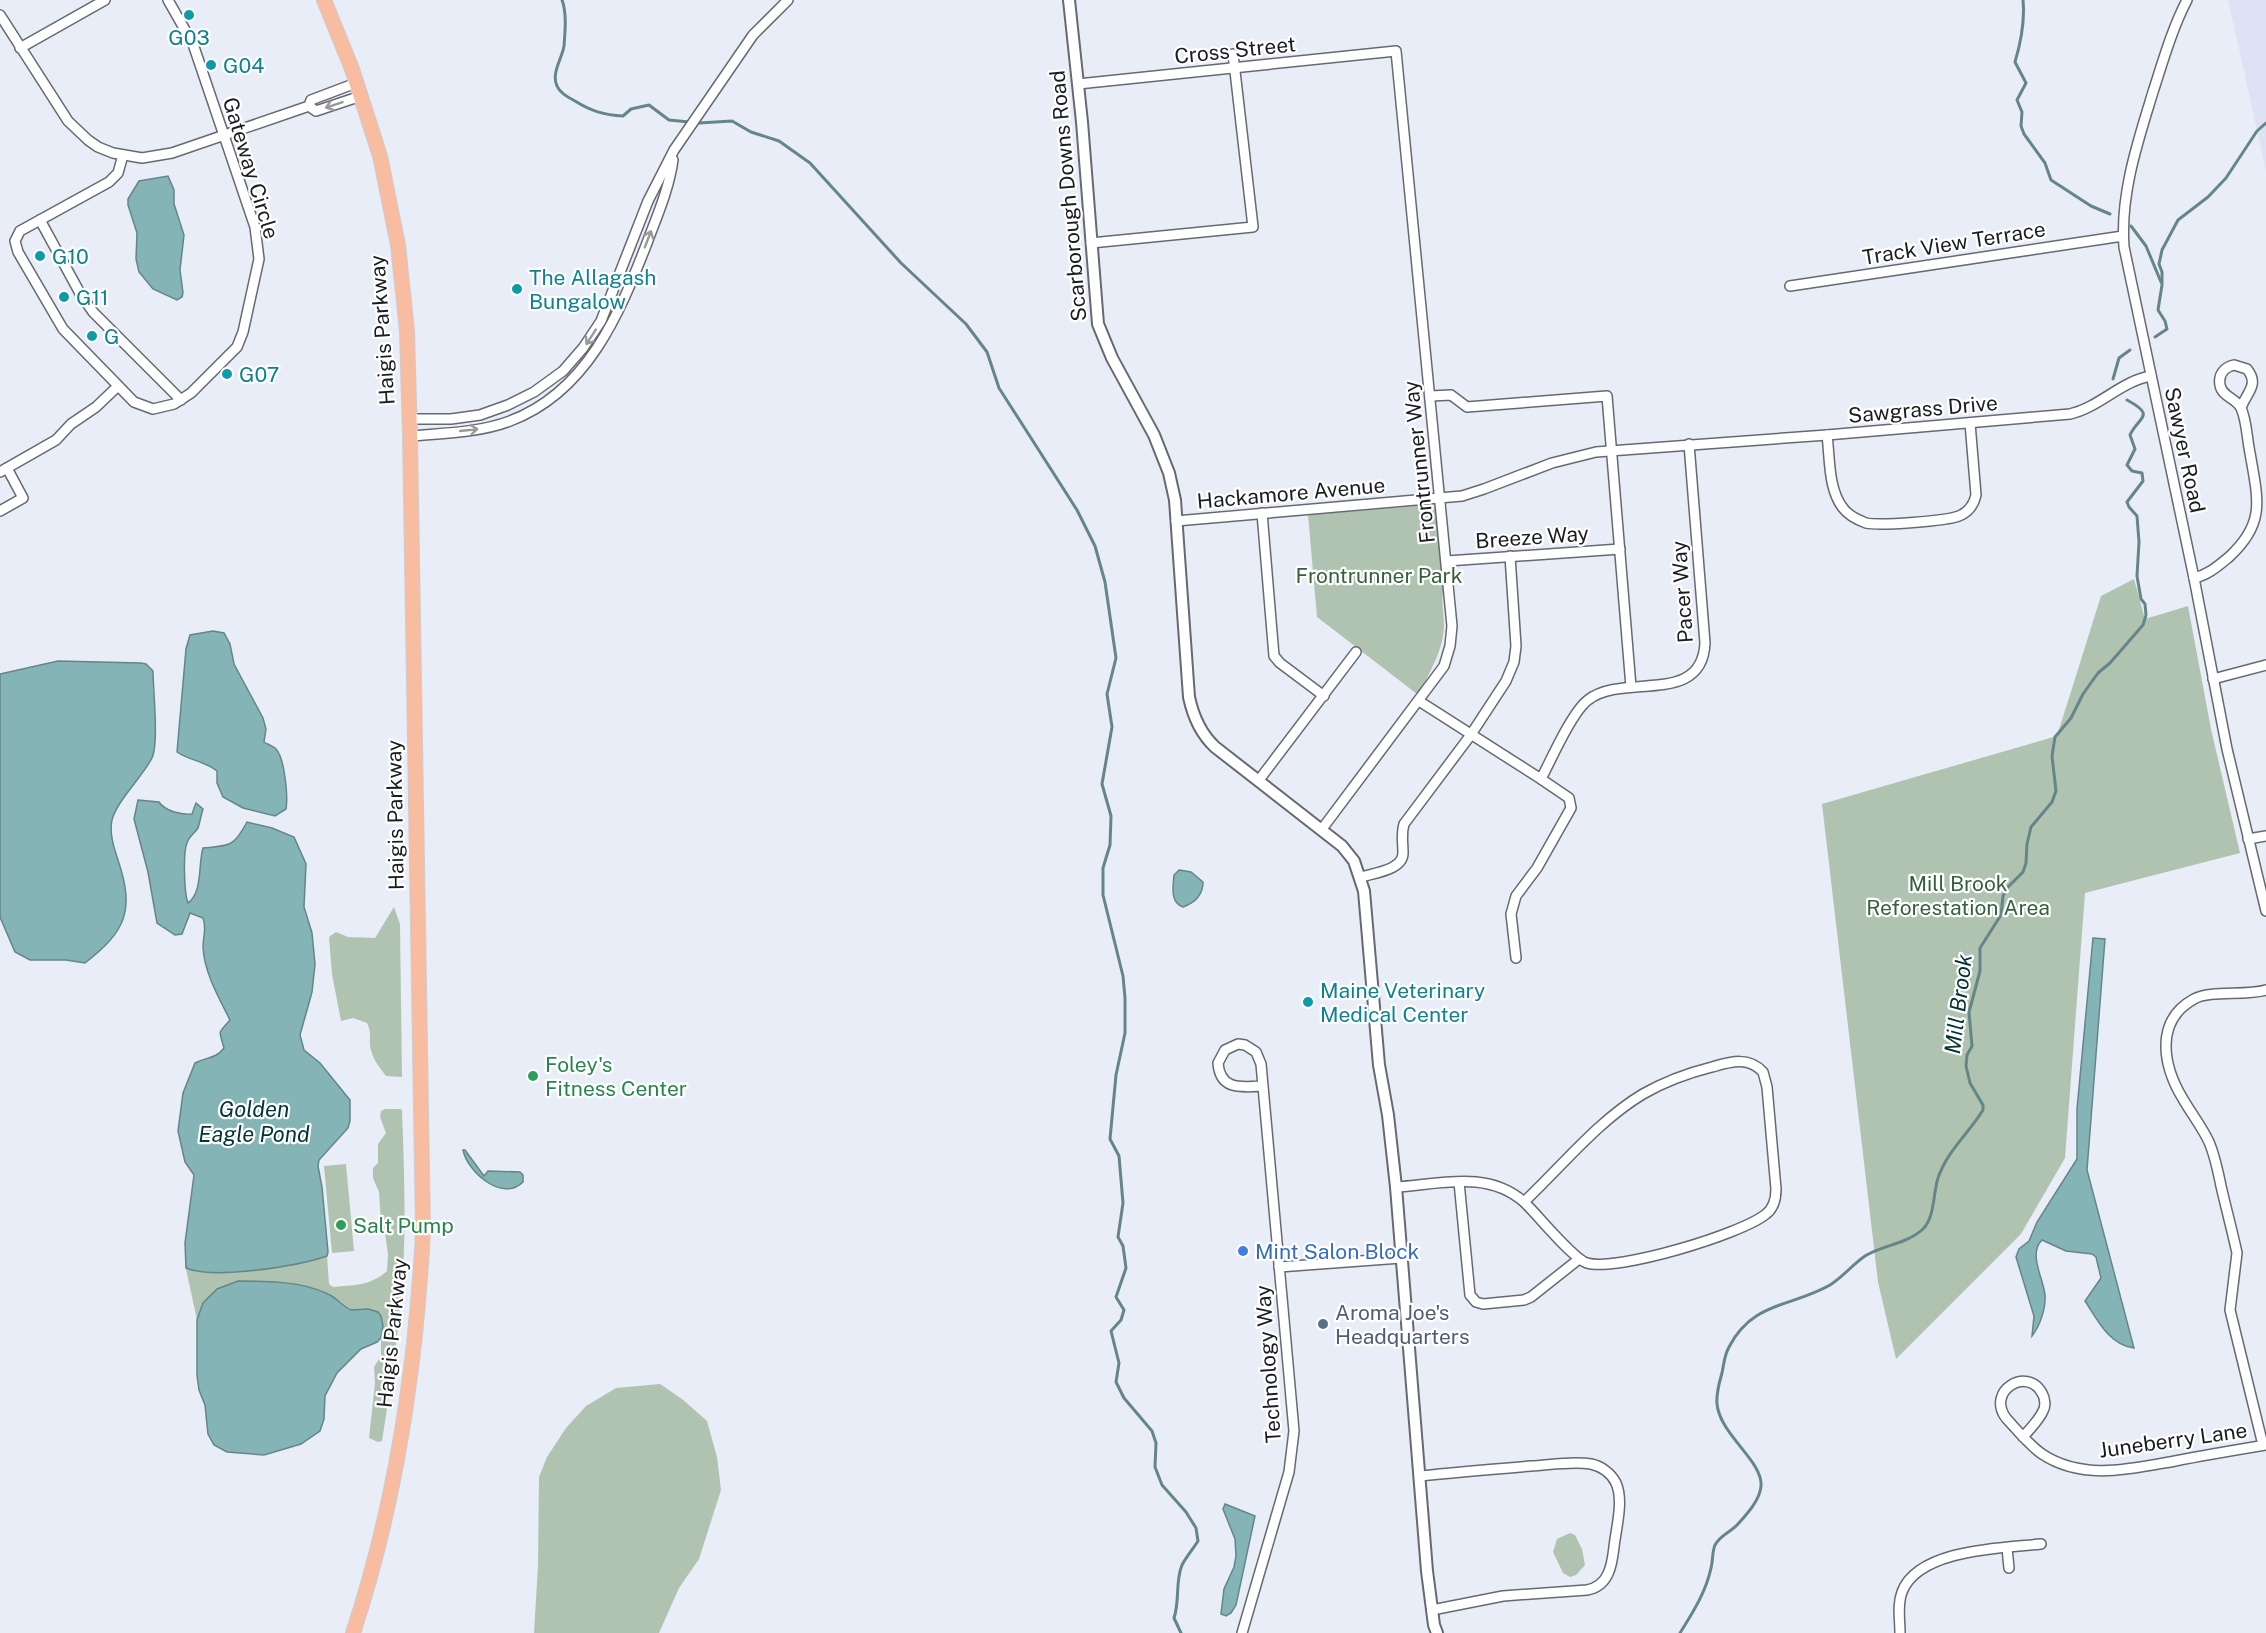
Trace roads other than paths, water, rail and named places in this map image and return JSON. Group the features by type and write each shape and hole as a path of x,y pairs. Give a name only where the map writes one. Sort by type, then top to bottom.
{"main road":[{"name":"Haigis Parkway","path":"324,0 361,96 380,156 398,245 407,330 410,419 423,1231 417,1333 407,1409 389,1502 373,1568 353,1633"}],"street":[{"path":"20,48 105,0"},
{"name":"Gateway Circle","path":"123,155 118,173 109,182 18,233 15,241 18,252 63,329 134,402 145,408 159,409 181,400 190,393 239,342 258,268 257,236 193,44 168,0"},
{"path":"410,419 451,419 480,415 534,392 563,371 583,348 601,321 648,201 674,150 753,35 788,0"},
{"name":"Scarborough Downs Road","path":"1069,0 1098,324 1102,339 1142,411 1163,456 1172,486 1192,712 1210,742 1322,829 1351,855 1361,877 1379,1065 1388,1115 1396,1187 1434,1630"},
{"name":"Sawyer Road","path":"2187,0 2171,36 2145,120 2127,192 2123,236 2128,271 2194,578 2213,679 2266,911"},
{"path":"0,15 74,128 98,147 123,155 142,158 160,156 309,106"},
{"name":"Cross Street","path":"1078,84 1396,51"},
{"name":"Frontrunner Way","path":"1322,829 1444,666 1450,646 1452,626 1396,51"},
{"path":"1091,243 1253,227 1233,54"},
{"path":"309,106 311,100 356,83"},
{"path":"309,106 316,111 361,96"},
{"path":"410,436 491,428 512,421 539,407 565,389 585,367 616,316 635,273 670,179 674,150"},
{"path":"40,220 81,295 93,312 181,400"},
{"name":"Track View Terrace","path":"1790,286 2123,236"},
{"path":"2194,578 2208,574 2236,552 2254,530 2259,519 2258,497 2241,408 2224,394 2220,385 2222,373 2235,365 2247,369 2253,382 2252,389 2241,408"},
{"name":"Sawgrass Drive","path":"1689,444 1970,423 2079,411 2127,383 2151,375"},
{"path":"0,511 23,498 3,470 56,440 71,424 96,407 118,387"},
{"path":"1430,396 1451,395 1467,407 1606,396 1631,687"},
{"path":"1827,435 1834,491 1842,507 1850,514 1862,521 1874,524 1949,518 1966,511 1973,504 1976,495 1970,423"},
{"name":"Hackamore Avenue","path":"1176,521 1440,499 1484,489 1552,463 1587,453 1689,444"},
{"name":"Pacer Way","path":"1541,779 1582,705 1599,693 1683,680 1698,666 1704,651 1689,444"},
{"path":"1262,513 1274,656 1282,665 1324,696"},
{"name":"Breeze Way","path":"1447,561 1620,549"},
{"path":"1361,877 1390,868 1401,861 1404,824 1470,736 1506,681 1514,662 1516,646 1510,556"},
{"path":"1258,780 1356,652"},
{"path":"2213,679 2266,665"},
{"path":"1419,700 1470,736 1541,779 1572,802 1571,808 1537,868 1516,896 1511,914 1516,958"},
{"path":"2248,838 2266,836"},
{"path":"2265,1445 2231,1321 2230,1298 2237,1253 2216,1164 2209,1143 2173,1079 2165,1047 2166,1036 2174,1016 2194,999 2205,995 2239,995 2266,990"},
{"name":"Technology Way","path":"1242,1633 1289,1472 1294,1431 1279,1267 1263,1086 1261,1064 1256,1052 1245,1045 1238,1044 1225,1050 1220,1056 1219,1071 1227,1083 1241,1087 1263,1086"},
{"path":"1396,1187 1459,1182 1484,1182 1497,1185 1524,1202 1580,1259 1593,1264 1607,1264 1676,1249 1721,1236 1759,1219 1770,1210 1775,1200 1767,1087 1763,1072 1748,1062 1734,1061 1692,1073 1642,1094 1600,1128 1524,1202"},
{"path":"1459,1182 1470,1295 1476,1302 1484,1304 1527,1299 1580,1259"},
{"path":"1279,1267 1401,1258"},
{"name":"Juneberry Lane","path":"2023,1437 2042,1413 2044,1403 2043,1396 2037,1387 2022,1382 2013,1383 2002,1394 2000,1404 2003,1415 2023,1437 2042,1454 2084,1470 2128,1469 2265,1445"},
{"path":"1420,1476 1549,1465 1589,1464 1609,1474 1616,1482 1619,1494 1611,1566 1606,1579 1594,1588 1503,1596 1432,1610"},
{"path":"1900,1633 1899,1604 1902,1592 1907,1581 1921,1568 1936,1560 2041,1544"},
{"path":"2007,1548 2009,1568"}],"water":[{"path":"168,176 174,190 174,204 184,235 180,270 183,293 182,297 177,300 153,289 139,272 136,259 137,233 128,205 128,199 139,181"},
{"path":"213,631 224,633 230,644 234,664 263,718 266,729 264,742 276,749 282,761 287,796 286,809 275,816 243,808 223,797 217,783 217,771 177,752 186,649 190,635"},
{"path":"58,661 141,663 146,664 153,671 154,751 148,765 114,813 111,825 112,840 126,893 126,907 118,930 110,941 85,963 66,960 30,960 15,952 0,917 0,674"},
{"name":"Golden Eagle Pond","path":"138,800 159,802 169,810 183,814 192,814 196,803 203,809 198,828 189,838 186,848 185,882 188,903 193,898 198,885 203,848 230,844 238,837 247,822 272,828 294,837 306,864 304,907 312,933 315,964 312,992 300,1035 304,1050 320,1063 350,1100 348,1128 319,1160 318,1166 322,1187 327,1256 297,1264 235,1272 215,1273 186,1268 185,1243 194,1175 185,1162 178,1131 183,1093 195,1063 214,1056 224,1048 220,1032 230,1020 206,966 203,947 205,929 203,918 190,913 182,934 175,935 157,923 148,872 134,819"},
{"path":"1179,870 1191,872 1203,882 1197,898 1183,907 1176,902 1173,894 1174,875"},
{"path":"2093,938 2105,939 2087,1170 2134,1348 2125,1346 2111,1337 2085,1301 2101,1278 2096,1257 2092,1254 2066,1251 2042,1240 2036,1252 2036,1259 2044,1288 2045,1305 2040,1322 2032,1336 2034,1316 2016,1257 2019,1249 2029,1241 2037,1222 2077,1159 2077,1109"},
{"path":"463,1150 484,1176 488,1171 520,1172 523,1175 523,1182 515,1188 496,1187 478,1175 471,1167"},
{"path":"238,1281 307,1286 331,1296 351,1310 368,1309 378,1312 383,1326 381,1338 361,1349 337,1373 325,1396 324,1419 320,1431 301,1444 264,1455 227,1452 214,1445 208,1434 205,1405 199,1390 197,1320 203,1303 217,1289"},
{"path":"1225,1504 1255,1516 1236,1605 1226,1616 1221,1614 1224,1589 1234,1567 1236,1556 1235,1539 1223,1509"}],"waterway":[{"path":"562,0 565,17 564,46 555,76 560,91 587,107 610,115 623,116 631,109 649,105 669,120 699,123 732,121 751,132 779,141 810,163 901,263 966,324 987,352 999,388 1077,510 1095,546 1105,582 1116,658 1107,694 1112,727 1102,784 1111,816 1110,845 1103,868 1103,895 1123,976 1125,998 1125,1033 1116,1075 1110,1139 1119,1156 1123,1203 1118,1237 1123,1246 1126,1268 1116,1297 1124,1310 1121,1320 1111,1331 1119,1363 1116,1382 1124,1398 1152,1431 1156,1443 1155,1467 1162,1485 1186,1512 1196,1528 1198,1541 1182,1565 1179,1578 1174,1618 1181,1633"},
{"path":"2023,0 2022,31 2015,62 2026,83 2017,100 2022,112 2021,126 2024,134 2045,163 2051,180 2091,206 2110,214"},
{"name":"Mill Brook","path":"2155,337 2167,329 2158,310 2162,285 2162,272 2159,264 2162,250 2178,220 2208,197 2226,178 2257,131 2266,123"},
{"path":"2131,226 2146,246 2161,282"},
{"name":"Mill Brook","path":"2113,379 2119,358 2130,350"},
{"name":"Mill Brook","path":"1680,1633 1706,1585 1715,1545 1749,1511 1756,1502 1761,1486 1755,1467 1725,1426 1717,1404 1718,1388 1729,1347 1739,1332 1761,1313 1830,1285 1865,1256 1910,1238 1923,1229 1930,1218 1936,1184 1942,1168 1983,1110 1983,1105 1970,1083 1966,1066 1967,1055 1972,1046 1969,1012 1980,971 1980,948 2001,915 2003,896 2008,887 2023,872 2031,827 2052,802 2056,791 2052,756 2055,737 2071,718 2083,694 2098,673 2110,663 2143,625 2146,615 2137,576 2139,542 2137,516 2127,502 2143,481 2142,473 2132,471 2127,465 2135,449 2130,435 2143,417 2143,413 2127,400"}],"place":[{"name":"G03","path":"189,15"},
{"name":"G04","path":"211,65"},
{"name":"G10","path":"40,256"},
{"name":"The Allagash Bungalow","path":"517,289"},
{"name":"G11","path":"64,297"},
{"name":"G","path":"92,336"},
{"name":"G07","path":"227,374"},
{"name":"Maine Veterinary Medical Center","path":"1308,1002"},
{"name":"Foley's Fitness Center","path":"533,1076"},
{"name":"Salt Pump","path":"341,1225"},
{"name":"Mint Salon Block","path":"1243,1251"},
{"name":"Aroma Joe's Headquarters","path":"1323,1324"}],"park label":[{"name":"Frontrunner Park","path":"1379,575"},
{"name":"Mill Brook Reforestation Area","path":"1958,895"}]}
